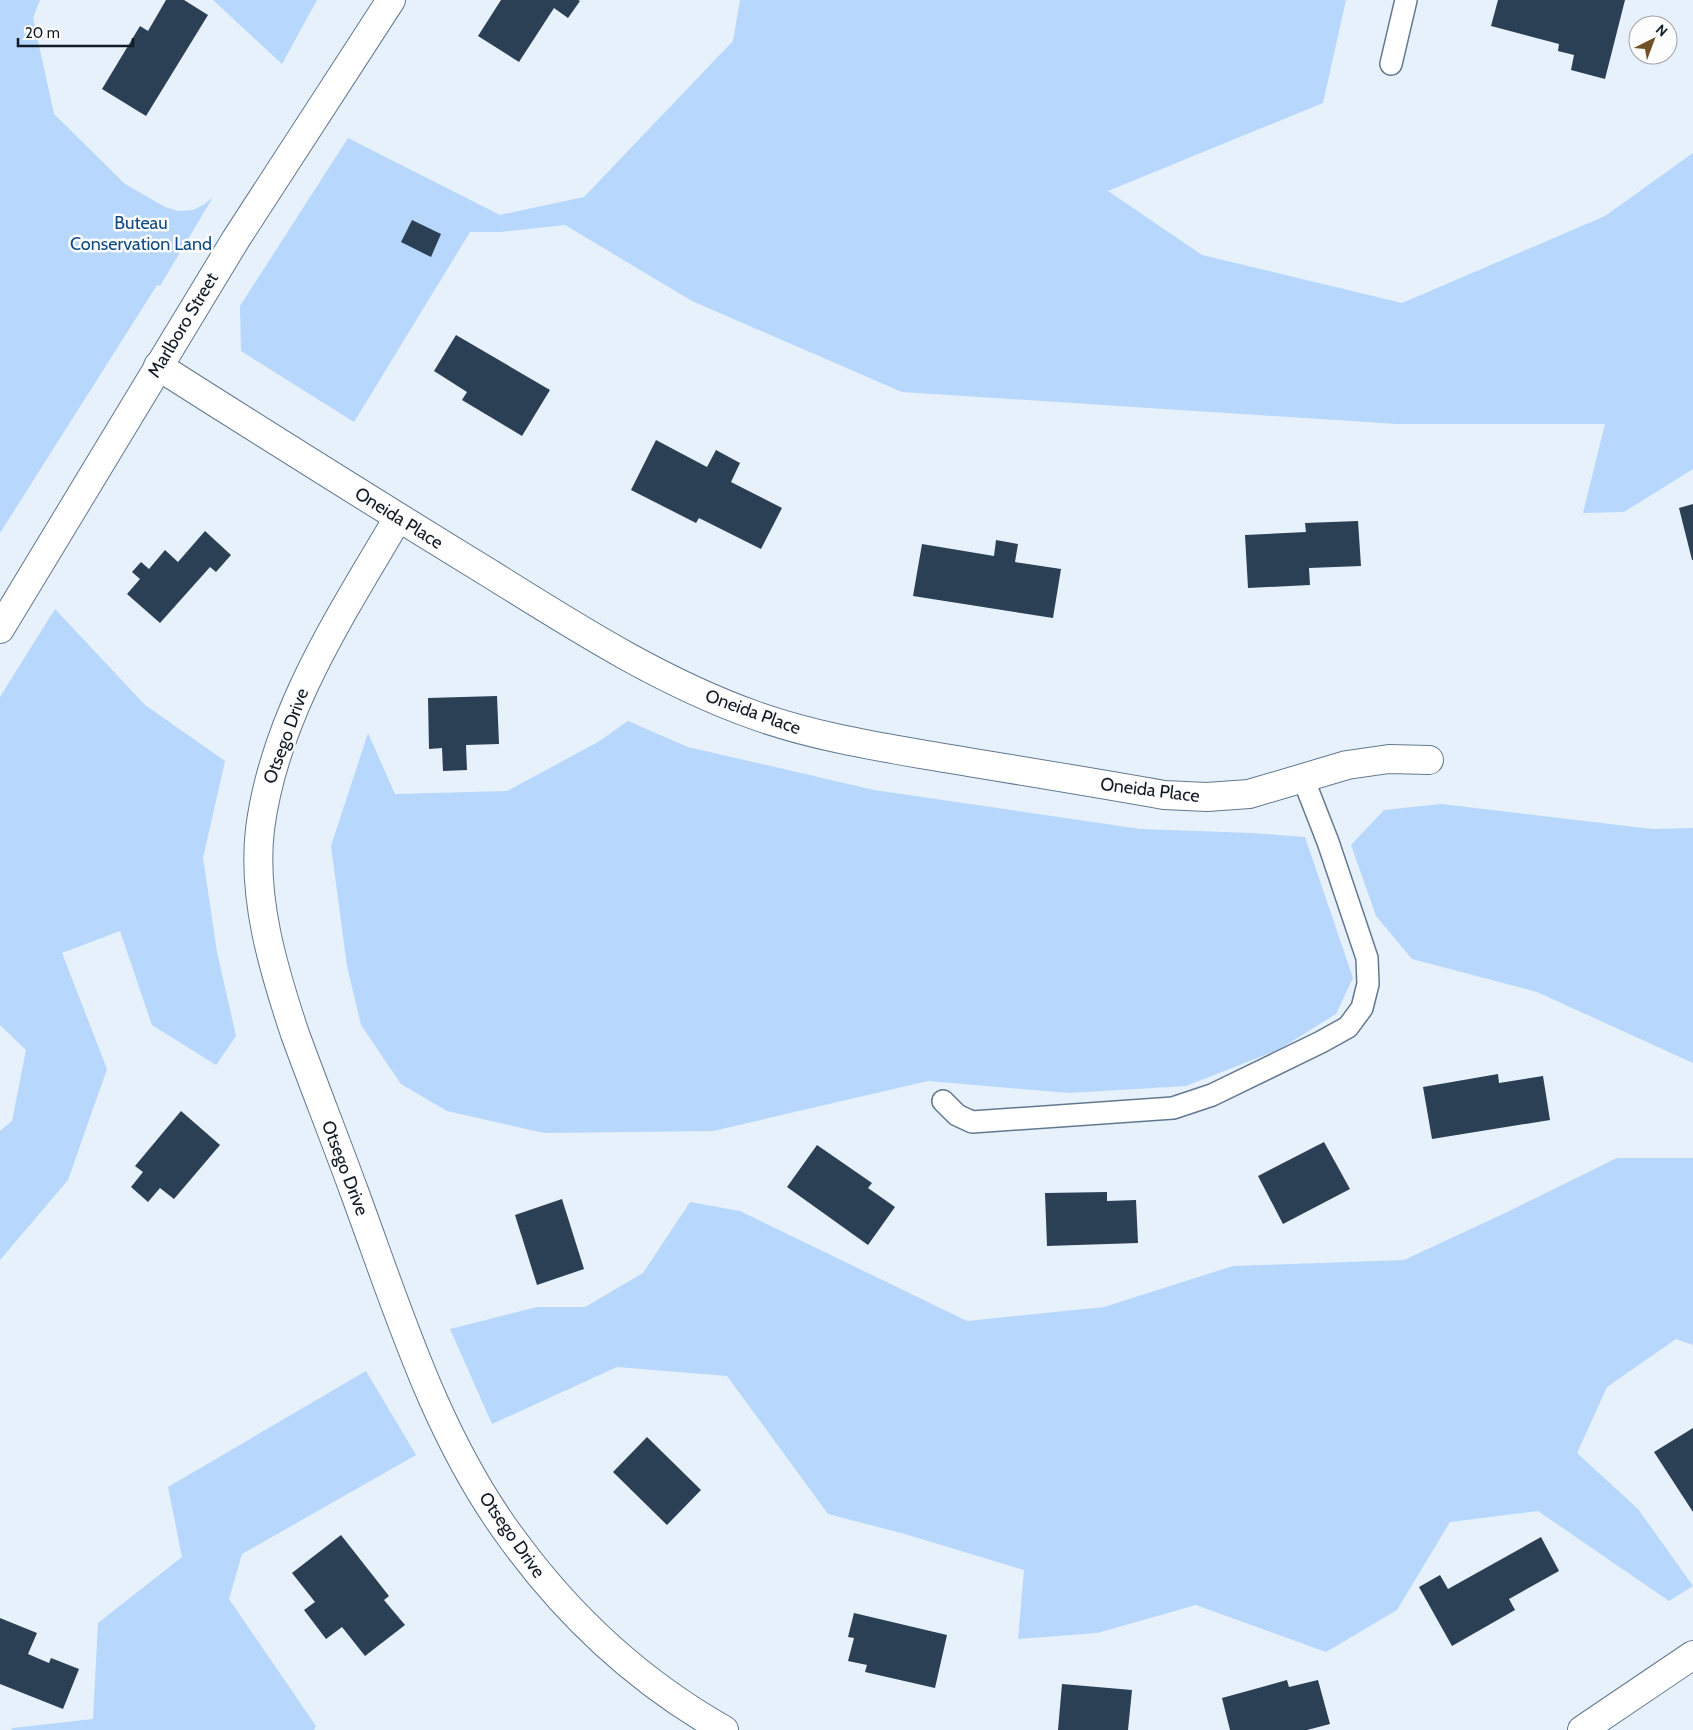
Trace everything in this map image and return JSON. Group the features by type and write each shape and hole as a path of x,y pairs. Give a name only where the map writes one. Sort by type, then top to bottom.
{"street":[{"name":"Marlboro Street","path":"0,629 236,239 391,0"},
{"name":"Oneida Place","path":"158,366 398,518 646,667 710,698 812,733 866,745 1164,795 1208,797 1248,794 1347,765 1389,759 1429,760"},
{"name":"Otsego Drive","path":"398,518 312,667 284,731 268,781 260,832 259,884 267,940 282,995 304,1060 420,1367 446,1429 475,1483 510,1537 549,1588 596,1636 646,1679 698,1715 724,1730"},
{"path":"1582,1730 1693,1655"}],"lane":[{"path":"1391,64 1406,0"},
{"path":"943,1101 957,1115 972,1122 1172,1108 1212,1095 1348,1027 1362,1008 1368,984 1367,958 1328,842 1303,778"}],"green space":[{"name":"Buteau Conservation Land","path":"0,0 40,0 33,18 54,114 125,184 165,207 178,211 193,210 205,204 213,197 160,286 157,285 0,533"},
{"path":"213,0 317,0 282,64"},
{"path":"740,0 1346,0 1323,103 1108,191 1202,255 1402,303 1605,216 1693,153 1693,469 1624,512 1583,513 1605,424 1397,424 902,392 692,301 565,225 500,232 470,232 354,422 241,351 240,306 348,138 500,215 584,197 733,41"},
{"path":"55,609 145,705 225,761 203,858 217,952 236,1036 216,1065 152,1025 120,931 62,953 107,1069 68,1180 0,1260 0,1131 12,1121 26,1050 0,1025 0,697"},
{"path":"628,721 688,747 874,790 1140,829 1305,837 1353,978 1336,1014 1278,1050 1186,1086 1069,1093 928,1081 713,1131 544,1133 447,1111 401,1084 361,1025 347,966 331,846 368,733 395,794 507,791 598,742"},
{"path":"1441,804 1652,829 1693,828 1693,1063 1537,992 1412,959 1376,916 1351,845 1384,810"},
{"path":"1617,1158 1693,1158 1693,1345 1676,1339 1607,1387 1577,1453 1638,1509 1693,1586 1669,1601 1538,1511 1450,1522 1397,1610 1326,1652 1196,1605 1097,1633 1018,1639 1024,1570 905,1534 828,1514 727,1376 617,1367 492,1424 450,1329 537,1307 585,1307 643,1273 690,1202 740,1211 967,1321 1104,1307 1233,1266 1404,1260"},
{"path":"366,1371 416,1455 242,1554 229,1599 316,1726 314,1730 11,1730 13,1728 93,1719 98,1623 182,1557 168,1487"}],"building":[{"path":"166,0 184,0 208,15 146,116 102,89 140,26 148,31"},
{"path":"501,0 580,1 568,18 554,8 519,62 478,36"},
{"path":"1498,0 1625,0 1605,79 1571,70 1574,55 1558,51 1559,44 1491,26"},
{"path":"412,220 441,234 431,257 401,242"},
{"path":"456,335 550,390 522,436 462,400 467,392 434,371"},
{"path":"656,440 707,467 716,450 740,463 731,482 782,508 761,549 699,518 696,523 631,490"},
{"path":"1693,504 1693,560 1692,560 1679,508"},
{"path":"1358,521 1361,566 1309,568 1310,585 1248,588 1245,535 1306,532 1305,523"},
{"path":"205,531 231,555 216,572 210,567 160,623 127,594 140,579 132,572 141,562 149,569 165,550 178,562"},
{"path":"996,540 1018,544 1015,562 1061,569 1053,618 913,596 922,544 994,556"},
{"path":"497,696 499,744 466,745 467,770 443,771 442,748 429,749 428,698"},
{"path":"1498,1074 1499,1083 1543,1076 1550,1120 1432,1139 1423,1087"},
{"path":"181,1111 220,1145 174,1199 160,1188 148,1202 131,1187 143,1172 135,1166"},
{"path":"1324,1142 1350,1189 1283,1224 1258,1176"},
{"path":"817,1145 872,1183 868,1188 895,1207 868,1245 787,1187"},
{"path":"1107,1192 1107,1201 1136,1200 1138,1243 1047,1246 1045,1193"},
{"path":"562,1199 584,1269 537,1285 515,1215"},
{"path":"1693,1428 1693,1512 1654,1452"},
{"path":"647,1437 701,1490 667,1525 613,1472"},
{"path":"341,1535 389,1596 384,1600 405,1625 365,1656 342,1627 326,1639 304,1610 315,1602 292,1573"},
{"path":"1541,1537 1559,1571 1509,1599 1515,1610 1452,1646 1419,1587 1440,1575 1448,1589"},
{"path":"854,1613 947,1635 935,1688 865,1672 867,1665 848,1661 854,1638 848,1637"},
{"path":"0,1618 37,1633 28,1654 49,1663 51,1658 79,1669 63,1709 0,1684"},
{"path":"1287,1680 1289,1687 1318,1680 1330,1724 1307,1730 1230,1730 1222,1698"},
{"path":"1062,1684 1132,1690 1128,1730 1058,1730"}]}
